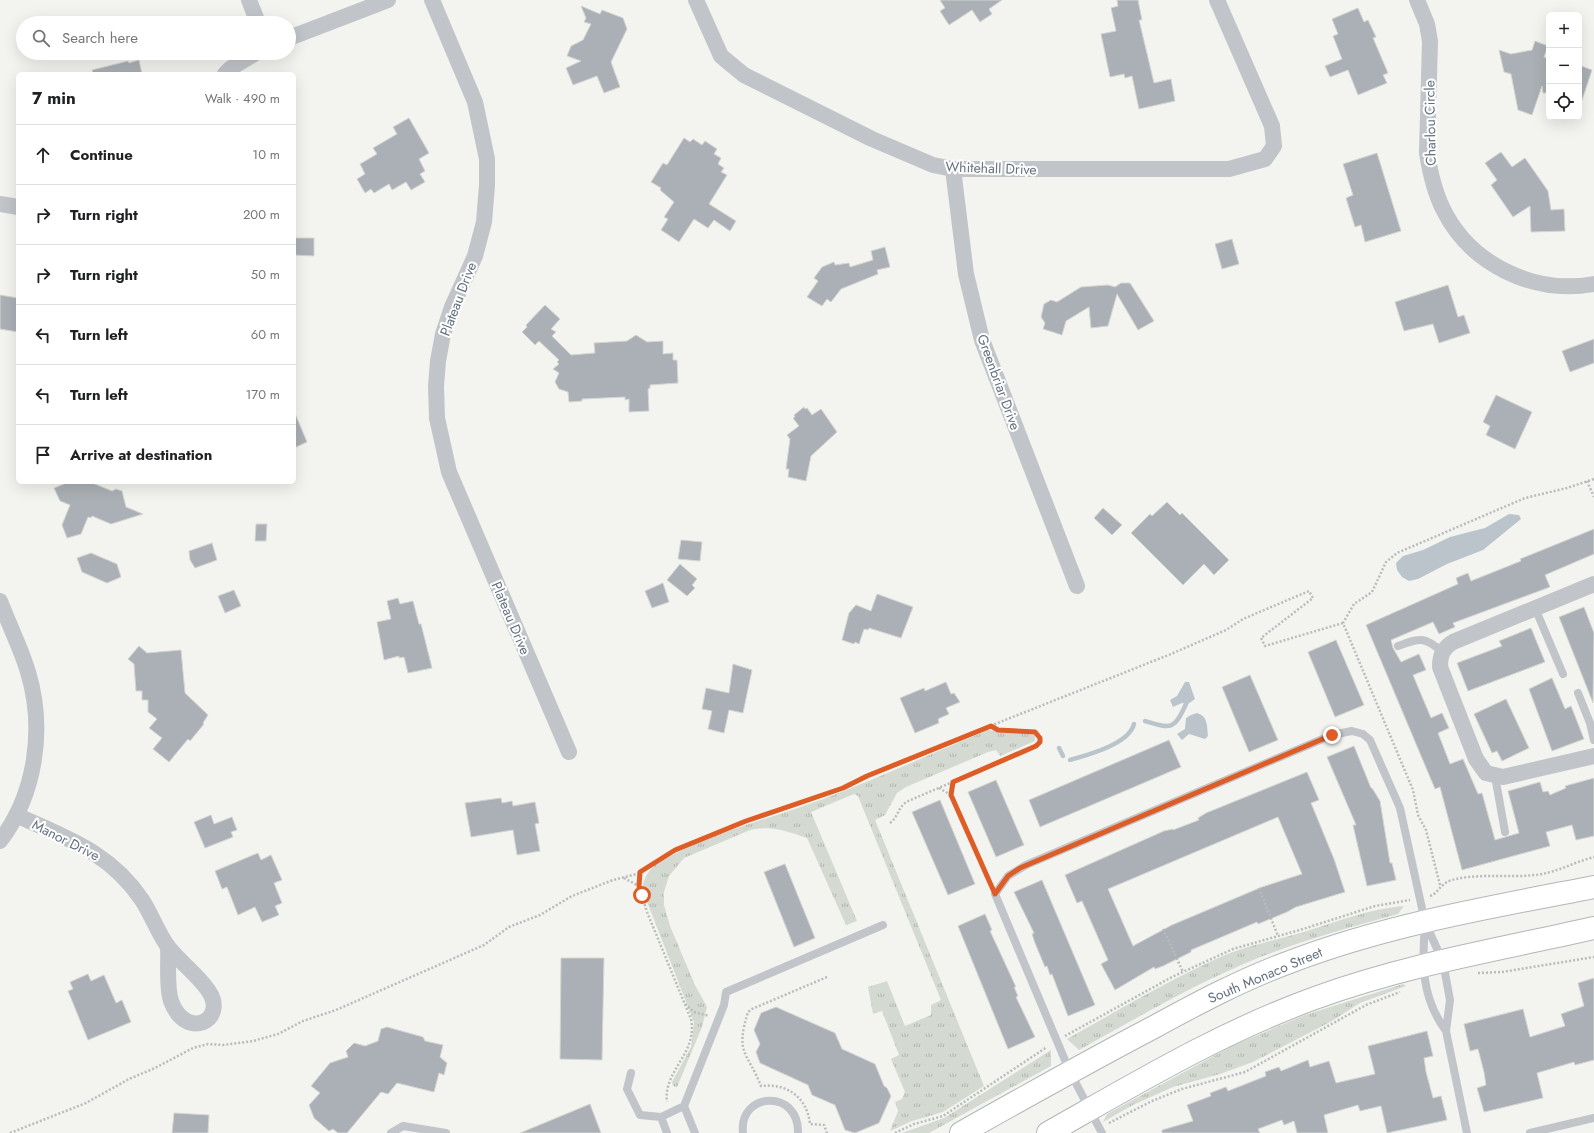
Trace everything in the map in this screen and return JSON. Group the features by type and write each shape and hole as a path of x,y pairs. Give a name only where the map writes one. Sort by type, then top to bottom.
{"main road":[{"name":"South Monaco Street","path":"962,1133 1070,1072 1195,1005 1260,974 1325,949 1425,922 1594,887"},
{"path":"1048,1133 1200,1049 1264,1018 1339,990 1424,974 1443,962 1594,928"}],"street":[{"path":"249,0 255,16"},
{"path":"296,35 388,0"},
{"name":"Plateau Drive","path":"432,0 475,102 486,160 487,179 484,222 475,256 452,307 443,334 438,361 436,386 439,434 452,479 569,752"},
{"name":"Whitehall Drive","path":"696,0 721,56 744,74 872,140 933,165 953,169 1229,169 1265,159 1274,146 1272,126 1217,0"},
{"name":"Charlou Circle","path":"1417,0 1427,24 1430,41 1427,153 1435,191 1451,224 1477,253 1492,264 1517,277 1538,284 1558,286 1594,284"},
{"path":"227,72 244,60"},
{"name":"Greenbriar Drive","path":"953,169 966,274 982,340 1077,586"},
{"path":"0,204 16,207"},
{"path":"1594,584 1453,642 1446,646 1442,652 1440,667 1476,759 1486,773 1503,777 1594,756"},
{"path":"0,601 28,671 36,710 35,756 29,784 16,815 0,841"},
{"name":"Manor Drive","path":"16,815 92,850 110,864 123,876 142,900 168,947"}],"lane":[{"path":"1535,608 1562,674"},
{"path":"1398,646 1421,639 1429,641 1442,652"},
{"path":"1578,693 1590,723 1594,740"},
{"path":"1102,1133 1070,1072 995,894 1008,876 1026,865 1332,735 1352,731 1363,734 1370,740 1396,797 1405,827 1425,922 1443,962 1450,1000 1446,1031 1467,1133"},
{"path":"1495,776 1505,832"},
{"path":"1425,922 1424,974 1433,1009 1438,1020 1446,1031"},
{"path":"694,1133 684,1106 718,1019 726,992 883,925"},
{"path":"631,1074 628,1089 640,1115 665,1115 684,1106"},
{"path":"743,1133 744,1121 749,1110 756,1104 772,1100 782,1103 794,1112 798,1126 798,1133"},
{"path":"665,1115 667,1133"},
{"path":"1530,1133 1594,1118"},
{"path":"391,1133 404,1126 446,1133"}],"path":[{"path":"10,1133 86,1103 129,1079 155,1068 193,1048 208,1044 222,1045 253,1041 278,1034 303,1021 336,1010 484,945 509,927 540,915 572,896 613,880 624,878 640,872 675,850 746,821 843,788 867,776 1171,654 1226,630 1243,619 1309,591 1313,598 1261,638 1266,646 1343,623 1354,604 1372,592 1386,562 1397,552 1525,498 1567,488 1594,479"},
{"path":"1588,482 1594,497"},
{"path":"1343,623 1413,790 1418,815 1426,830 1440,885"},
{"path":"890,823 896,818 900,807 906,802 1040,742 1040,738 1035,732 998,730 991,726"},
{"path":"953,782 951,795 995,894"},
{"path":"938,788 951,795"},
{"path":"640,872 639,886 647,912 685,1004 693,1029 691,1040 669,1082 666,1094 665,1115"},
{"path":"624,878 639,886"},
{"path":"1259,888 1278,936"},
{"path":"1163,929 1183,972"},
{"path":"1473,972 1502,972 1594,957"},
{"path":"1109,1123 1152,1101 1182,1089 1245,1072 1424,974"},
{"path":"757,1076 744,1052 742,1040 748,1012 827,977"},
{"path":"685,1004 694,1012 718,1019"},
{"path":"824,1125 827,1133"}],"green space":[{"path":"988,730 1035,735 1035,741 1000,756 996,750 988,752 906,787 897,793 885,815 875,820 984,1086 943,1112 912,1121 890,1131 898,1111 895,1102 902,1099 905,1092 891,1059 899,1055 882,1011 873,1014 868,987 887,981 905,1026 931,1015 931,1005 941,1000 858,796 854,794 811,812 857,921 846,925 807,838 785,831 772,828 750,830 684,858 669,876 664,892 664,905 670,926 695,985 707,1007 702,1027 677,1087 673,1086 672,1082 691,1047 694,1022 642,889 645,878 651,869 672,855 688,847 844,791"},
{"path":"1404,906 1398,914 1275,951 1212,978 1079,1050 1067,1039 1165,984 1225,955 1356,915 1391,907"},
{"path":"1403,984 1406,986 1360,1003 1332,1021 1253,1062 1220,1074 1173,1087 1133,1105 1103,1122 1107,1114 1232,1046 1305,1015"},
{"path":"1051,1050 1051,1066 929,1133 902,1133 944,1118"}],"shaded area":[{"path":"1509,514 1519,515 1521,519 1483,550 1447,564 1418,579 1409,581 1402,577 1397,570 1396,563 1403,556 1423,550 1450,537 1485,528"},
{"path":"1185,682 1189,682 1195,699 1188,704 1182,703 1173,707 1170,700 1177,696"},
{"path":"1197,713 1201,714 1205,719 1208,736 1205,739 1189,734 1182,740 1177,734 1185,729 1186,718"}],"building":[{"path":"940,0 1002,0 989,9 992,14 980,22 972,10 949,25 940,11 945,8"},
{"path":"1117,0 1138,0 1142,20 1139,20 1154,83 1171,79 1175,101 1139,109 1132,76 1125,78 1124,74 1110,77 1101,34 1116,31 1111,8 1118,6"},
{"path":"581,6 600,14 602,10 623,18 627,29 611,62 620,87 604,93 597,76 573,85 566,68 581,61 567,56 571,46 583,40 591,24 584,22 586,18"},
{"path":"1358,8 1364,22 1368,20 1376,37 1373,38 1388,73 1383,75 1387,83 1358,95 1348,70 1330,77 1325,66 1342,59 1333,36 1338,34 1332,19"},
{"path":"1535,41 1546,45 1544,57 1546,58 1546,93 1543,93 1542,86 1532,115 1518,110 1511,74 1504,72 1499,50 1511,54 1532,50"},
{"path":"139,60 142,72 92,72 92,70 128,61 129,63"},
{"path":"1582,66 1592,70 1582,100"},
{"path":"409,118 429,153 419,159 425,171 420,174 425,182 411,190 406,182 392,190 389,184 374,193 371,189 365,193 357,179 365,174 360,164 377,154 373,148 397,134 393,127"},
{"path":"684,138 690,142 693,139 702,145 705,141 717,149 714,154 721,158 718,164 724,168 721,172 727,175 709,204 736,221 730,231 714,220 708,228 694,219 679,242 661,230 668,219 664,217 674,202 660,190 661,188 651,182 663,163 667,165"},
{"path":"1501,152 1512,167 1525,158 1548,191 1551,210 1564,209 1565,231 1531,232 1530,206 1513,217 1491,185 1497,180 1485,163"},
{"path":"1377,153 1401,231 1365,242 1361,225 1355,227 1346,198 1353,195 1343,164"},
{"path":"296,238 314,238 314,256 296,255"},
{"path":"1232,239 1239,264 1222,269 1215,244"},
{"path":"885,247 890,267 877,270 878,274 841,289 831,302 827,299 822,306 807,297 818,281 814,278 822,267 834,262 835,265 849,263 850,267 873,260 871,251"},
{"path":"1121,283 1130,283 1154,321 1138,330 1117,294 1108,326 1091,328 1089,307 1066,321 1062,335 1043,329 1045,323 1041,317 1044,304 1051,300 1057,302 1081,287 1108,285 1115,287"},
{"path":"1448,285 1458,317 1464,315 1470,333 1439,343 1433,324 1404,331 1395,302"},
{"path":"0,295 16,298 16,332 0,329"},
{"path":"545,305 560,319 551,329 556,332 552,336 571,355 595,353 594,343 627,341 636,335 647,342 663,341 663,354 673,353 673,360 677,360 678,383 650,385 650,388 648,389 649,411 629,412 629,399 625,400 625,397 582,399 582,401 569,402 568,392 559,389 555,382 559,373 553,369 559,364 557,362 559,360 539,341 535,345 522,332 527,327 526,325"},
{"path":"1594,339 1594,363 1570,372 1562,351"},
{"path":"1496,395 1532,412 1515,449 1486,435 1490,426 1483,422"},
{"path":"804,407 805,409 807,408 812,415 821,409 837,432 811,456 806,481 788,477 789,469 786,469 790,439 787,435 799,426 793,418 795,417 794,415"},
{"path":"296,416 307,442 296,447"},
{"path":"64,484 95,484 112,491 116,489 122,491 126,507 143,514 111,524 92,516 91,518 88,517 81,534 67,538 62,525 70,505 60,501 54,488"},
{"path":"1167,502 1180,515 1182,513 1229,560 1214,575 1204,564 1183,585 1131,533 1150,514 1152,516"},
{"path":"1103,508 1122,525 1112,535 1094,518"},
{"path":"256,524 267,524 266,541 255,541"},
{"path":"1594,529 1594,554 1545,575 1550,587 1453,623 1455,627 1439,634 1433,622 1391,640 1393,648 1401,662 1419,654 1426,670 1413,675 1431,718 1442,713 1449,728 1438,733 1450,764 1463,759 1478,794 1482,793 1495,840 1519,833 1508,791 1540,782 1543,792 1548,791 1550,795 1566,788 1565,786 1594,778 1594,836 1576,840 1572,825 1546,832 1550,846 1462,870 1440,787 1435,789 1366,625 1458,584 1456,578 1468,573 1471,581"},
{"path":"681,540 702,542 700,561 678,559"},
{"path":"212,543 217,560 195,568 190,560 189,551"},
{"path":"91,553 117,564 121,577 107,583 82,572 77,558"},
{"path":"680,564 697,579 692,585 695,588 687,596 667,580"},
{"path":"663,583 669,602 652,608 645,591"},
{"path":"234,590 241,606 225,613 218,596"},
{"path":"877,594 913,607 901,638 869,628 868,630 864,629 859,644 842,640 849,613 856,605 871,611"},
{"path":"398,598 400,604 413,601 419,624 421,624 432,668 408,673 404,657 399,658 399,656 384,660 377,622 391,619 387,601"},
{"path":"1584,607 1594,633 1593,703 1559,617"},
{"path":"1531,628 1545,662 1468,691 1457,663 1502,646 1499,641"},
{"path":"1336,640 1364,705 1335,717 1308,652"},
{"path":"139,646 147,653 181,650 185,693 208,715 203,723 204,724 190,741 188,739 169,762 153,749 162,738 149,728 157,719 148,712 148,700 142,700 142,691 136,691 134,664 128,659"},
{"path":"733,664 752,670 743,713 729,710 724,733 708,729 712,711 702,709 706,688 729,693"},
{"path":"1250,675 1278,740 1249,752 1222,687"},
{"path":"1552,678 1565,709 1571,706 1584,739 1552,751 1529,689"},
{"path":"946,682 951,694 954,693 960,702 946,708 949,714 938,719 939,723 915,733 900,698 924,688 925,691"},
{"path":"1506,699 1529,748 1502,761 1497,751 1492,753 1474,714"},
{"path":"1169,740 1181,767 1040,827 1029,800"},
{"path":"1354,746 1371,788 1380,801 1390,863 1392,863 1396,880 1367,886 1353,825 1356,825 1327,757"},
{"path":"1307,772 1319,800 1311,803 1334,859 1345,892 1296,907 1258,924 1257,922 1191,950 1191,952 1163,966 1155,969 1154,967 1115,990 1101,964 1108,960 1082,901 1077,903 1065,875 1164,831 1173,830 1199,820 1198,818 1206,813","holes":["1278,817 1302,874 1262,887 1172,925 1133,946 1108,889"]},
{"path":"996,780 1024,845 996,857 968,792"},
{"path":"501,798 502,803 512,801 513,806 535,802 539,823 535,824 540,851 517,855 513,830 471,837 465,803"},
{"path":"940,800 975,884 948,895 912,812"},
{"path":"211,815 214,824 232,817 237,830 231,832 233,837 205,848 194,822"},
{"path":"258,853 261,860 271,855 282,880 274,883 282,903 275,906 279,915 262,922 255,907 238,915 227,887 222,889 215,871"},
{"path":"785,864 815,938 794,947 764,872"},
{"path":"1042,880 1095,1005 1068,1016 1052,974 1050,975 1047,966 1045,967 1032,934 1034,933 1014,892"},
{"path":"985,914 992,930 990,931 1016,987 1014,987 1018,996 1016,997 1035,1037 1008,1049 958,926"},
{"path":"561,958 604,958 602,1060 560,1059"},
{"path":"88,974 91,981 104,975 116,1003 122,1000 131,1022 88,1040 68,991 73,989 70,982"},
{"path":"1594,978 1594,1060 1575,1065 1574,1062 1537,1073 1543,1098 1484,1112 1477,1088 1486,1085 1484,1072 1478,1049 1470,1051 1464,1024 1523,1009 1530,1037 1565,1026 1561,1014 1584,1006 1578,983"},
{"path":"776,1007 835,1033 842,1049 875,1064 884,1086 887,1088 891,1096 879,1123 855,1133 845,1130 835,1105 812,1095 808,1085 760,1063 756,1052 760,1044 754,1030 761,1013"},
{"path":"387,1027 423,1037 425,1041 443,1045 440,1057 447,1063 444,1075 439,1073 434,1092 397,1083 388,1094 381,1092 347,1133 338,1133 333,1129 329,1131 314,1118 309,1105 320,1093 311,1086 330,1063 348,1057 346,1051 354,1043 365,1046 378,1041 381,1029"},
{"path":"1427,1031 1433,1056 1424,1058 1426,1072 1433,1098 1441,1096 1447,1120 1387,1133 1381,1106 1360,1111 1358,1105 1324,1115 1328,1133 1297,1133 1294,1121 1284,1125 1282,1120 1258,1129 1260,1133 1162,1133 1162,1130 1193,1121 1187,1105 1211,1096 1210,1093 1226,1087 1228,1091 1266,1076 1265,1072 1279,1067 1281,1071 1308,1060 1310,1067 1329,1061 1336,1083 1375,1074 1368,1046"},
{"path":"590,1104 601,1133 520,1133"},
{"path":"174,1113 209,1115 208,1133 172,1133"}],"waterway":[{"path":"1145,721 1167,726 1171,725 1178,719 1186,704"},
{"path":"1070,760 1097,752 1116,743 1131,731 1134,724"},
{"path":"1059,748 1063,756"}],"route":[{"path":"642,895 639,886 640,872 675,850 746,821 812,800 843,788 867,776 965,738 991,726 998,730 1035,732 1040,738 1040,742 1036,746 953,782 951,795 982,870 995,894 1008,876 1020,868 1332,735"}]}
